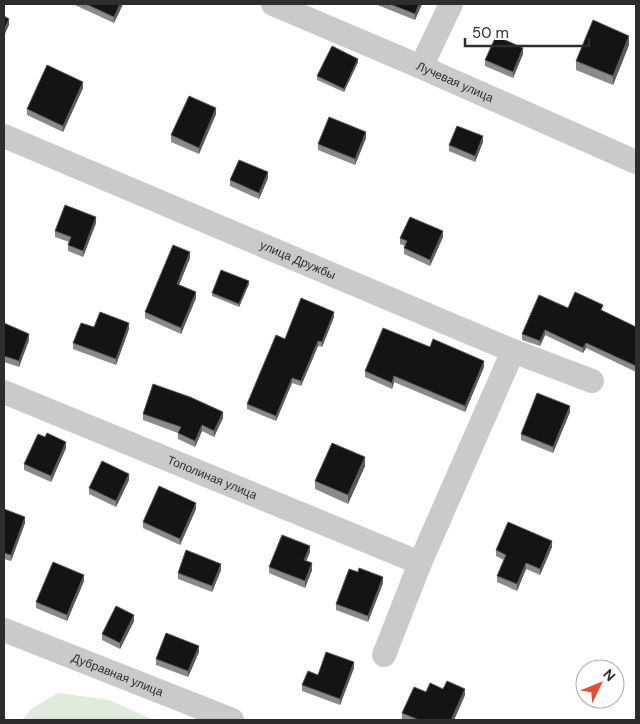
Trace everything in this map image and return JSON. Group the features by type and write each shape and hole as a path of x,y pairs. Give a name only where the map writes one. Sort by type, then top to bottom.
{"street":[{"name":"Лучевая улица","path":"273,4 636,162"},
{"path":"421,67 451,4"},
{"name":"улица Дружбы","path":"4,136 513,351 592,381"},
{"path":"384,655 420,563 513,351"},
{"name":"Тополиная улица","path":"4,392 420,563"},
{"name":"Дубравная улица","path":"4,630 232,720"}],"green space":[{"path":"58,693 109,700 154,720 22,720 31,709"}],"building":[{"path":"86,4 120,4 114,17"},
{"path":"390,4 419,4 415,14"},
{"path":"4,16 9,19 4,30"},
{"path":"593,20 629,36 613,76 576,61"},
{"path":"496,36 523,48 513,72 485,60"},
{"path":"332,46 358,59 344,89 317,76"},
{"path":"47,65 83,82 63,126 27,109"},
{"path":"189,96 216,108 199,148 171,135"},
{"path":"329,117 366,132 355,159 318,144"},
{"path":"457,126 483,136 475,156 449,145"},
{"path":"239,160 268,172 259,193 230,180"},
{"path":"65,205 96,217 83,251 68,245 71,237 55,231"},
{"path":"410,217 443,231 430,260 404,248 407,241 400,238"},
{"path":"173,245 190,252 177,284 196,292 181,328 145,312"},
{"path":"221,270 249,281 239,304 212,293"},
{"path":"575,292 603,305 601,310 636,327 636,366 586,343 583,348 545,330 540,341 522,334 539,295 568,308"},
{"path":"301,298 334,312 322,342 318,341 301,381 292,378 276,416 247,404 276,335 285,339"},
{"path":"100,312 129,323 116,359 73,343 81,323 94,327"},
{"path":"4,323 29,334 19,361 4,356"},
{"path":"383,328 430,347 433,339 484,361 465,406 394,376 392,383 365,371"},
{"path":"153,384 190,397 223,412 214,431 202,425 195,441 178,433 181,427 143,414"},
{"path":"537,393 570,406 553,447 521,434"},
{"path":"47,433 66,442 51,476 24,464 38,434 45,437"},
{"path":"332,443 365,457 348,495 315,481"},
{"path":"102,461 129,474 116,501 89,488"},
{"path":"159,486 196,503 180,539 143,522"},
{"path":"4,509 25,517 11,555 4,553"},
{"path":"508,522 552,541 540,569 526,563 517,584 497,576 506,555 496,550"},
{"path":"282,535 310,546 304,560 312,563 305,581 269,567"},
{"path":"186,550 221,564 212,586 178,573"},
{"path":"53,562 84,575 67,615 36,602"},
{"path":"359,568 383,577 368,616 336,604 349,569 358,572"},
{"path":"116,606 134,615 120,643 102,634"},
{"path":"166,633 199,646 188,671 156,659"},
{"path":"326,652 354,662 340,699 302,685 308,671 318,675"},
{"path":"447,681 465,689 451,720 419,720 402,713 414,687 426,692 430,683 443,689"}]}
